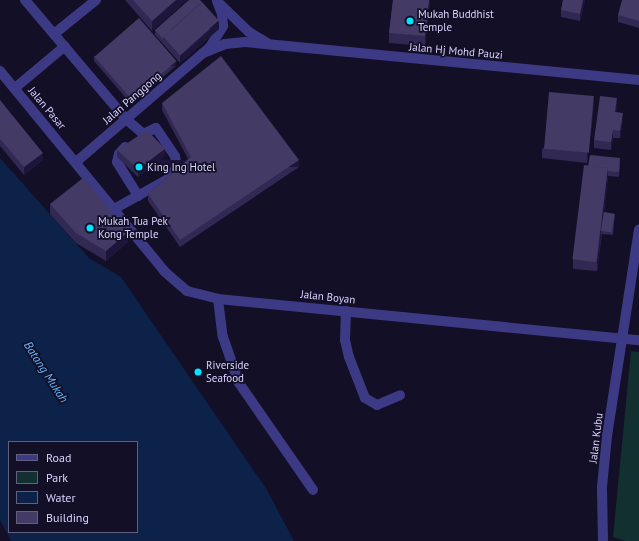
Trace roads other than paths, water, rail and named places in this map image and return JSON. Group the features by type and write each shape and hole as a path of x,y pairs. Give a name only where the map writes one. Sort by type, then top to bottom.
{"street":[{"path":"26,0 126,119 143,134"},
{"path":"54,34 96,0"},
{"path":"217,1 249,32 271,45"},
{"name":"Jalan Panggong","path":"76,162 203,53 215,40 222,26 222,14 217,1"},
{"name":"Jalan Panggong","path":"203,53 235,42 271,45"},
{"name":"Jalan Hj Mohd Pauzi","path":"271,45 636,79"},
{"path":"15,88 65,46"},
{"name":"Jalan Pasar","path":"0,71 76,162"},
{"path":"636,79 639,90"},
{"path":"114,209 138,196 168,179 175,172 177,165 175,156 156,128 143,134 122,150 117,157 118,165 138,196"},
{"name":"Jalan Boyan","path":"76,162 174,283 187,291 218,299 639,340"},
{"name":"Jalan Kubu","path":"603,541 602,487 607,436 639,229"},
{"path":"218,299 223,337 239,383 313,490"},
{"path":"346,311 346,345 365,398 377,405 400,395"}],"water":[{"name":"Batang Mukah","path":"0,158 89,258 121,277 267,490 294,541 11,541 0,520"}],"place":[{"name":"Mukah Buddhist Temple","path":"410,21"},
{"name":"King Ing Hotel","path":"139,167"},
{"name":"Mukah Tua Pek Kong Temple","path":"90,228"},
{"name":"Riverside Seafood","path":"198,372"}]}
